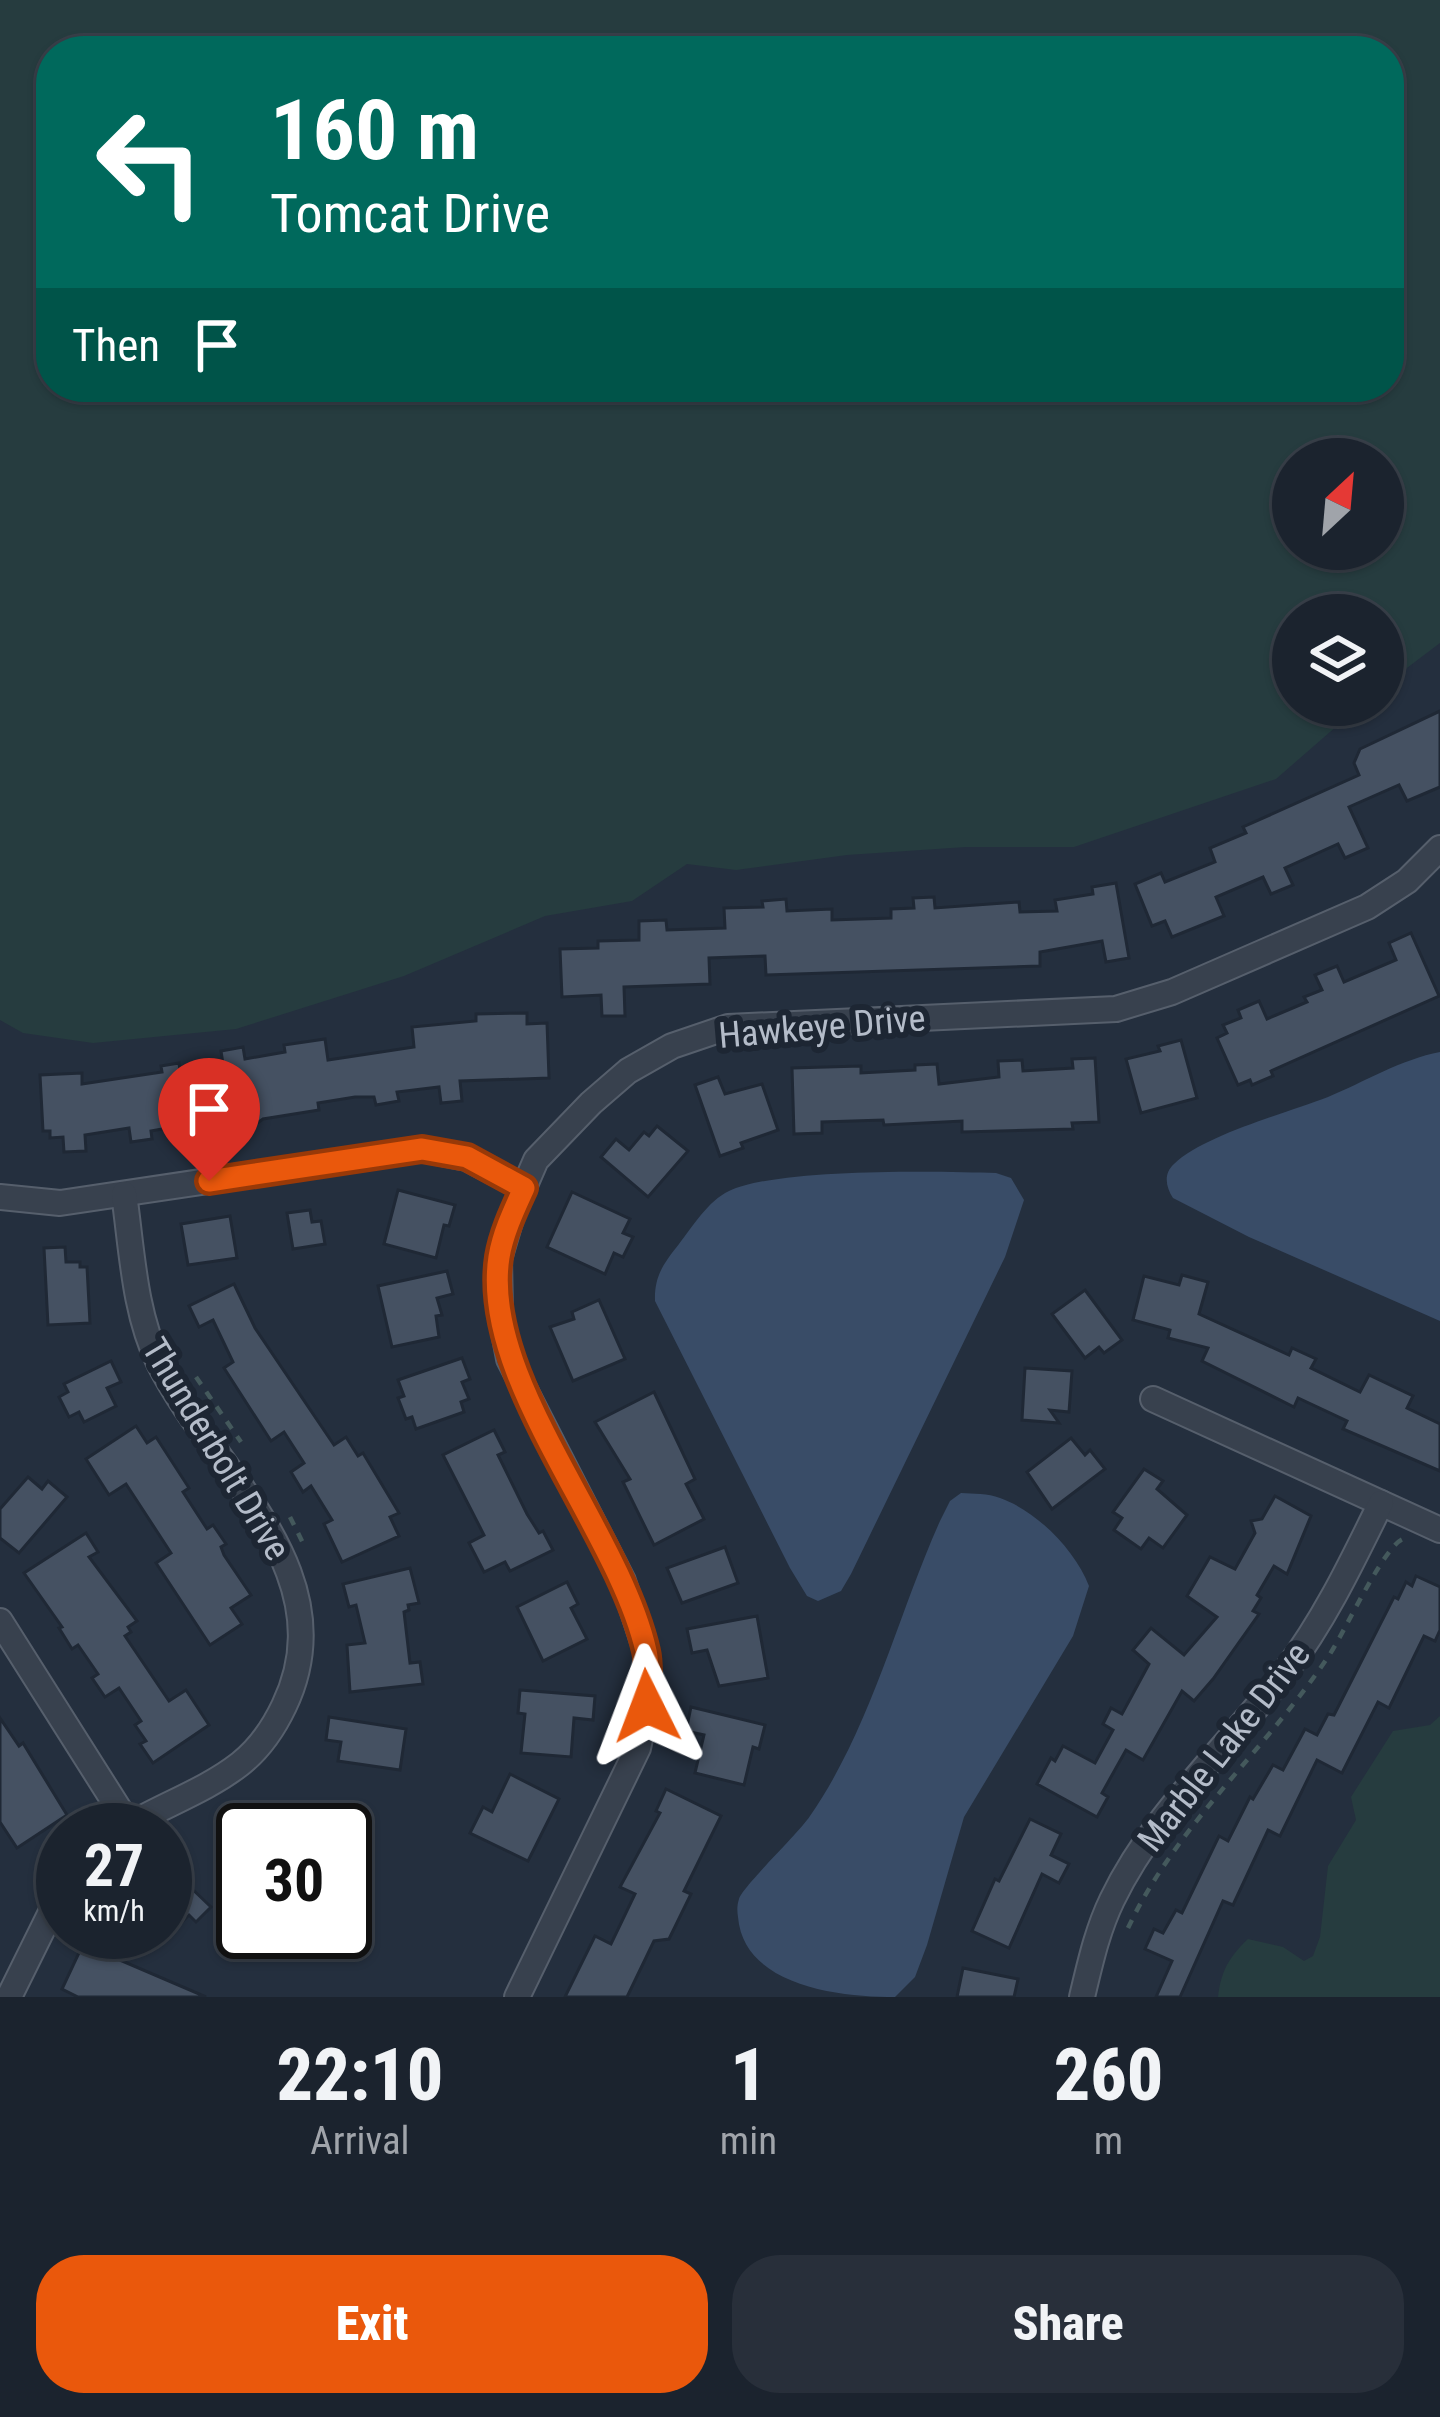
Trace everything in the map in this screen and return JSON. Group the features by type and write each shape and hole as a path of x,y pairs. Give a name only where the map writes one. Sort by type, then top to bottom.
{"street":[{"name":"Hawkeye Drive","path":"517,1997 638,1748 647,1706 647,1654 622,1581 509,1359 500,1311 499,1259 536,1160 628,1071 672,1046 728,1027 1116,1009 1172,992 1366,908 1407,881 1440,848"},
{"path":"0,1196 59,1203 422,1149 467,1157 524,1188"},
{"name":"Thunderbolt Drive","path":"124,1194 143,1324 160,1366 281,1550 296,1593 301,1638 295,1683 273,1727 244,1761 174,1803"},
{"path":"1153,1399 1440,1530"},
{"name":"Marble Lake Drive","path":"1082,1997 1095,1943 1126,1873 1160,1823 1285,1672 1326,1614 1382,1503"},
{"path":"0,1622 110,1803"},
{"path":"9,1997 36,1942"}],"path":[{"path":"190,1368 244,1448"},
{"path":"277,1502 291,1518 309,1560"},
{"path":"1124,1935 1165,1861 1305,1691 1342,1636 1386,1552 1394,1543 1412,1541"}],"green space":[{"path":"0,0 1440,0 1440,643 1404,670 1404,594 1272,594 1272,726 1337,726 1276,779 1074,847 966,847 847,855 736,870 687,864 632,901 545,916 404,976 236,1029 93,1043 23,1033 0,1020"},
{"path":"1440,1716 1440,1997 1218,1997 1227,1965 1248,1939 1283,1947 1304,1961 1313,1956 1320,1937 1328,1866 1356,1820 1351,1797 1393,1731 1430,1725"}],"water":[{"path":"1440,1052 1440,1321 1249,1237 1173,1198 1168,1172 1188,1153 1397,1065"},
{"path":"859,1173 996,1173 1011,1178 1024,1200 1005,1257 851,1574 841,1591 818,1601 807,1596 790,1568 655,1301 661,1270 714,1201 752,1184"},
{"path":"961,1493 991,1495 1014,1504 1064,1546 1089,1586 1073,1636 964,1817 915,1977 895,1997 849,1994 798,1983 757,1959 744,1941 739,1899 804,1824 831,1782 867,1709 940,1521 950,1501"}],"building":[{"path":"1440,711 1440,787 1407,801 1399,785 1349,807 1368,848 1345,858 1338,844 1285,868 1293,885 1271,894 1263,877 1216,897 1224,916 1172,937 1165,921 1152,926 1135,884 1161,873 1165,882 1215,862 1210,848 1246,833 1243,827 1359,775 1354,763 1360,749"},
{"path":"1116,883 1129,958 1106,962 1102,941 1040,952 1040,966 766,975 765,956 709,958 710,984 624,987 625,1016 602,1016 601,995 562,997 560,949 598,948 598,941 639,940 639,921 666,920 667,930 725,928 724,908 763,907 762,901 786,899 787,911 832,909 832,920 891,918 891,909 914,908 913,898 934,897 935,908 1019,902 1020,912 1057,911 1055,900 1093,894 1092,887"},
{"path":"1411,933 1439,996 1271,1071 1273,1076 1238,1085 1217,1038 1227,1033 1223,1025 1241,1018 1238,1010 1259,1001 1267,1019 1307,1002 1304,997 1322,990 1315,975 1337,966 1344,982 1396,960 1389,943"},
{"path":"527,1013 527,1024 547,1023 549,1078 460,1081 462,1101 441,1103 439,1087 397,1092 399,1101 376,1105 374,1097 355,1097 318,1103 319,1110 256,1124 191,1133 190,1124 151,1131 152,1139 131,1142 129,1128 85,1135 86,1151 64,1152 63,1137 50,1138 50,1131 43,1131 40,1075 82,1073 82,1084 162,1072 161,1066 179,1063 180,1070 223,1064 221,1051 243,1047 245,1059 285,1052 284,1045 325,1039 328,1060 414,1047 412,1027 476,1021 476,1014"},
{"path":"1181,1040 1197,1098 1141,1113 1126,1059"},
{"path":"1095,1058 1099,1122 1072,1123 1073,1129 962,1132 962,1121 884,1125 883,1120 822,1122 822,1133 794,1134 792,1068 861,1066 861,1073 937,1064 939,1084 999,1077 998,1061 1022,1060 1023,1071 1073,1068 1072,1059"},
{"path":"718,1077 725,1094 762,1084 778,1130 720,1156 695,1085"},
{"path":"657,1126 688,1151 648,1197 601,1157 616,1139 629,1150 644,1132 649,1136"},
{"path":"398,1190 455,1205 449,1226 444,1225 436,1258 384,1244"},
{"path":"572,1192 630,1219 623,1233 633,1237 623,1257 614,1253 605,1274 547,1247"},
{"path":"310,1210 312,1222 321,1221 325,1244 293,1249 287,1213"},
{"path":"230,1216 237,1258 188,1265 181,1224"},
{"path":"65,1247 66,1262 87,1267 90,1323 48,1325 44,1248"},
{"path":"447,1271 453,1294 437,1298 442,1315 436,1316 439,1337 392,1347 378,1286"},
{"path":"1182,1275 1208,1282 1199,1314 1289,1355 1292,1348 1316,1359 1311,1368 1360,1392 1369,1375 1413,1396 1407,1408 1440,1424 1440,1471 1343,1429 1347,1421 1298,1398 1294,1407 1202,1361 1208,1348 1168,1338 1170,1330 1133,1320 1144,1276 1179,1285"},
{"path":"234,1284 255,1328 334,1445 346,1437 358,1456 363,1453 399,1513 390,1517 399,1536 342,1562 324,1524 332,1520 311,1486 303,1492 291,1472 304,1463 284,1432 271,1441 224,1368 233,1362 213,1320 199,1327 189,1306"},
{"path":"1085,1290 1122,1340 1104,1353 1099,1347 1085,1358 1052,1314"},
{"path":"599,1300 625,1359 573,1381 550,1327 574,1319 572,1312"},
{"path":"462,1358 470,1379 462,1382 469,1399 461,1402 464,1412 416,1429 412,1417 406,1419 398,1398 404,1396 398,1380"},
{"path":"111,1361 121,1382 107,1388 116,1406 84,1422 79,1412 69,1417 59,1397 68,1392 64,1384"},
{"path":"1025,1368 1072,1371 1069,1412 1050,1410 1059,1423 1022,1420"},
{"path":"654,1392 695,1479 686,1484 704,1519 654,1545 623,1482 630,1479 595,1422"},
{"path":"136,1426 147,1443 156,1437 189,1488 183,1492 207,1529 213,1525 226,1544 221,1547 224,1555 251,1595 231,1608 242,1624 210,1645 156,1563 171,1553 126,1484 109,1495 86,1459"},
{"path":"494,1430 505,1452 498,1455 527,1514 553,1550 510,1571 505,1562 484,1572 469,1543 484,1535 443,1455"},
{"path":"1071,1438 1085,1455 1090,1450 1105,1469 1052,1509 1027,1472"},
{"path":"1144,1469 1163,1481 1157,1489 1187,1515 1163,1548 1149,1538 1141,1549 1114,1530 1122,1518 1113,1512"},
{"path":"28,1477 42,1489 48,1481 67,1497 19,1553 0,1538 0,1509"},
{"path":"1275,1496 1311,1516 1287,1574 1274,1566 1257,1595 1261,1598 1253,1611 1259,1614 1213,1679 1194,1701 1182,1691 1143,1760 1126,1750 1102,1793 1108,1797 1097,1817 1037,1784 1063,1746 1095,1763 1113,1730 1103,1724 1111,1708 1122,1714 1149,1664 1133,1650 1151,1628 1184,1655 1217,1617 1187,1596 1210,1557 1235,1569 1255,1533 1251,1521 1262,1519"},
{"path":"86,1533 98,1552 89,1557 137,1621 125,1636 169,1701 186,1690 209,1725 153,1763 140,1744 146,1741 135,1725 141,1721 119,1688 105,1697 92,1678 98,1674 78,1645 72,1649 24,1573"},
{"path":"725,1547 738,1583 682,1603 667,1568"},
{"path":"410,1568 419,1603 408,1605 404,1612 410,1663 420,1662 423,1684 350,1692 347,1645 365,1643 356,1605 349,1607 343,1584"},
{"path":"1416,1576 1440,1587 1440,1630 1435,1641 1424,1636 1389,1708 1378,1702 1342,1773 1317,1760 1280,1836 1268,1830 1233,1905 1223,1901 1180,1997 1156,1997 1172,1961 1145,1949 1154,1929 1163,1933 1176,1910 1182,1913 1219,1836 1228,1841 1273,1765 1283,1770 1305,1729 1317,1735 1328,1714 1334,1715 1394,1597 1398,1599 1406,1582 1412,1586"},
{"path":"567,1582 578,1604 571,1608 587,1639 543,1661 517,1607"},
{"path":"757,1616 768,1678 719,1686 707,1650 692,1653 687,1629"},
{"path":"520,1690 595,1696 593,1720 574,1718 571,1757 521,1753 525,1714 518,1713"},
{"path":"691,1707 765,1725 759,1749 753,1747 744,1785 695,1773 704,1735 686,1731"},
{"path":"329,1717 406,1729 400,1770 338,1761 341,1742 326,1740"},
{"path":"0,1718 19,1746 23,1743 60,1803 36,1803 36,1835 17,1848 0,1822"},
{"path":"510,1774 559,1799 528,1861 470,1833 483,1807 492,1812"},
{"path":"666,1789 721,1816 684,1891 691,1894 669,1939 654,1941 627,1997 565,1997 595,1936 611,1944 635,1894 620,1887 660,1813 656,1811"},
{"path":"1030,1819 1061,1834 1051,1855 1069,1864 1059,1883 1042,1874 1009,1948 972,1931"},
{"path":"192,1889 211,1907 196,1922 192,1918"},
{"path":"76,1959 117,1959 206,1997 78,1997 62,1989"},
{"path":"963,1968 1018,1979 1014,1997 957,1997"}],"route":[{"path":"209,1181 422,1149 467,1157 524,1188 499,1259 500,1311 509,1359 622,1581 647,1654 647,1706"}]}
